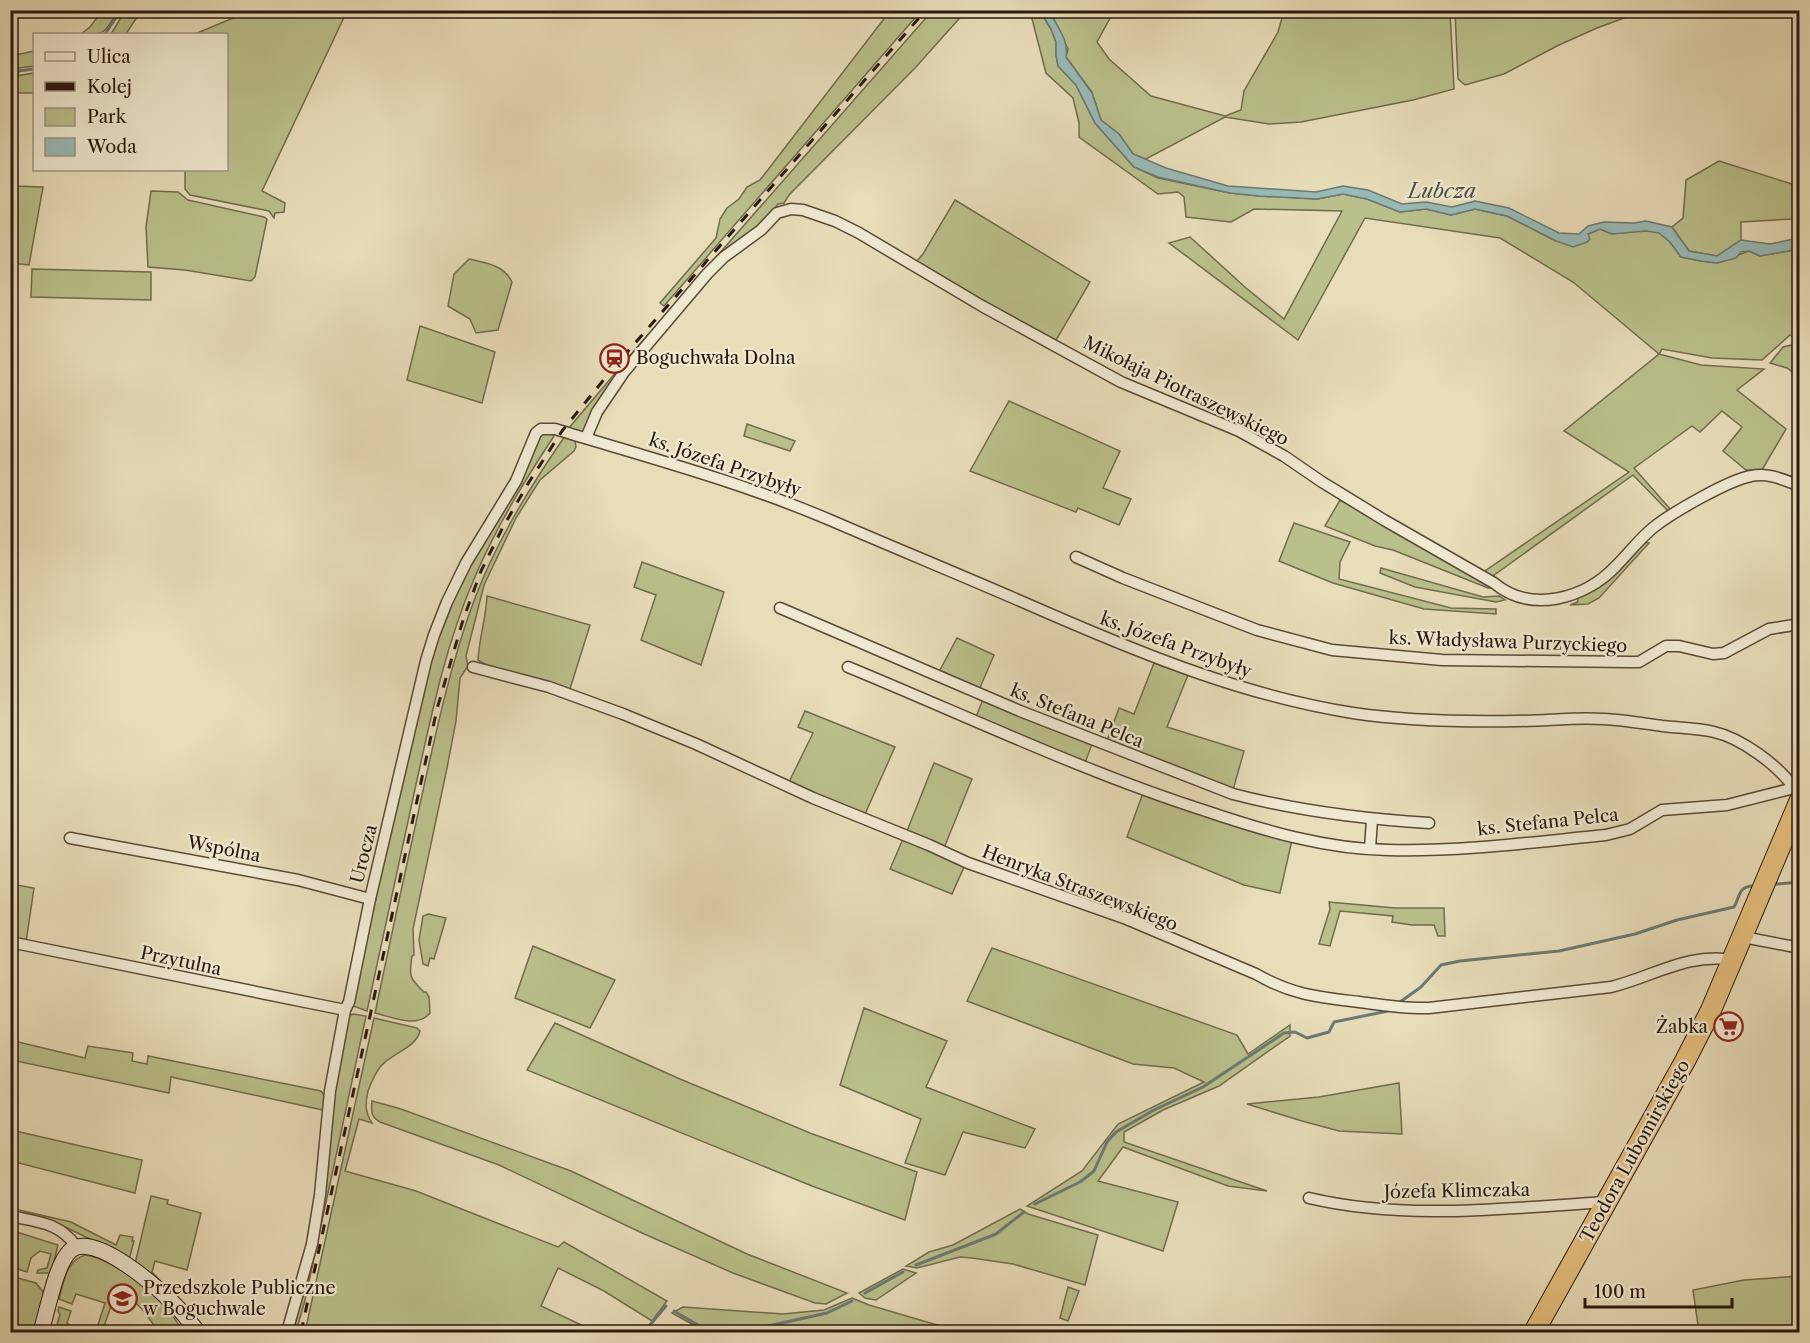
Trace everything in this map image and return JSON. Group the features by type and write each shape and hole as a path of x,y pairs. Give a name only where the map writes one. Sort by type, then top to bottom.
{"highway":[{"name":"Teodora Lubomirskiego","path":"1534,1332 1685,1061 1743,937 1798,793"}],"street":[{"name":"Mikołaja Piotraszewskiego","path":"586,438 597,412 624,372 664,328 707,274 724,257 755,235 777,213 791,209 821,216 859,233 982,306 1121,382 1239,431 1284,456 1331,488 1494,583 1503,591 1520,598 1542,601 1560,598 1593,585 1615,567 1653,528 1672,515 1738,480 1768,475 1800,486"},
{"name":"Urocza","path":"287,1332 312,1244 320,1195 330,1091 345,1010 349,1002 370,899 426,661 447,602 471,555 516,481 536,433 548,427 562,431"},
{"name":"ks. Józefa Przybyły","path":"562,431 758,492 826,518 1120,645 1235,686 1312,705 1391,717 1486,721 1600,719 1715,732 1734,740 1762,757 1781,772 1798,793"},
{"name":"ks. Władysława Purzyckiego","path":"1076,557 1123,578 1257,630 1332,650 1442,660 1640,662 1666,646 1679,646 1713,654 1724,653 1763,632 1800,624"},
{"name":"ks. Stefana Pelca","path":"780,608 1020,711 1233,794 1307,811 1372,820 1429,823"},
{"name":"Henryka Straszewskiego","path":"473,667 549,687 623,714 968,863 1124,918 1256,974 1273,984 1305,995 1400,1008 1429,1008 1611,987 1632,982 1691,960 1709,958 1733,960"},
{"name":"ks. Stefana Pelca","path":"848,667 1066,759 1169,799 1284,835 1370,848 1439,849 1606,835 1630,829 1662,810 1727,805 1798,793"},
{"path":"1370,848 1372,820"},
{"name":"Wspólna","path":"70,838 298,880 370,899"},
{"path":"1743,937 1800,948"},
{"name":"Przytulna","path":"10,942 345,1010"},
{"name":"Józefa Klimczaka","path":"1309,1198 1364,1208 1440,1211 1606,1202"},
{"path":"10,1216 55,1227 63,1231 76,1246"},
{"path":"41,1332 65,1257 76,1246 81,1245 95,1247 129,1267 178,1308 198,1332"}],"green space":[{"path":"252,10 347,11 262,191 285,203 284,212 275,213 274,218 269,211 190,195 185,189 185,171 228,171 228,33 197,33"},
{"path":"1799,10 1799,17 1771,13 1668,11 1635,14 1559,45 1504,74 1465,85 1458,79 1455,11"},
{"path":"102,11 118,11 101,33 82,33"},
{"path":"125,11 141,11 127,33 112,33"},
{"path":"890,11 921,11 664,306 660,303 716,238 720,219 727,208 739,199 747,187 760,180"},
{"path":"932,11 966,11 915,68 789,195 784,203 778,204 759,228 707,273 582,434 568,429 639,345"},
{"path":"1030,11 1040,11 1051,29 1056,42 1058,66 1076,85 1095,123 1134,167 1158,178 1230,193 1259,196 1317,199 1343,194 1367,199 1400,212 1426,209 1451,215 1475,209 1507,216 1556,241 1600,229 1612,234 1646,230 1660,233 1681,257 1717,263 1749,251 1760,256 1799,249 1799,341 1790,335 1762,360 1712,358 1662,349 1659,354 1573,282 1500,238 1365,218 1298,340 1169,243 1190,237 1284,319 1342,211 1254,209 1231,222 1186,217 1184,197 1178,192 1158,194 1079,137 1079,123 1073,98 1046,73"},
{"path":"1050,11 1114,11 1097,42 1109,59 1151,96 1225,116 1241,110 1244,91 1278,32 1284,11 1450,11 1454,89 1413,100 1301,122 1269,124 1225,117 1146,159 1133,154 1119,134 1101,120 1092,92 1066,57 1068,49"},
{"path":"33,51 33,66 11,69 11,56"},
{"path":"33,73 33,93 11,93 11,77"},
{"path":"1719,161 1792,184 1793,219 1741,222 1741,240 1717,256 1689,251 1672,227 1683,218 1686,180"},
{"path":"10,186 43,187 29,265 11,263 14,223"},
{"path":"151,191 178,192 188,200 267,219 255,277 251,281 185,270 148,267 146,227"},
{"path":"955,200 1090,282 1055,342 916,262"},
{"path":"469,259 499,268 509,276 512,282 498,330 476,333 470,319 448,306 454,274"},
{"path":"32,269 151,272 151,300 31,297"},
{"path":"420,326 495,352 482,403 407,380"},
{"path":"1791,345 1799,350 1799,377 1787,368 1770,363 1783,347"},
{"path":"1659,354 1701,365 1764,369 1737,390 1786,429 1762,470 1746,470 1723,451 1742,427 1722,411 1700,432 1692,426 1634,468 1672,511 1669,512 1633,475 1490,578 1482,573 1629,472 1564,431"},
{"path":"1009,401 1120,451 1103,488 1131,499 1119,525 1078,508 1076,512 970,471"},
{"path":"747,424 795,441 790,451 744,436"},
{"path":"545,432 556,433 501,522 474,579 447,656 427,735 367,1011 353,1006 351,1000 427,667 453,595 539,436"},
{"path":"565,436 575,441 574,451 540,480 516,518 484,585 466,656 468,666 460,678 456,721 413,929 414,955 411,963 411,976 429,997 430,1013 425,1018 411,1021 375,1013 435,739 452,668 467,621 493,555 527,494"},
{"path":"1340,500 1495,588 1488,588 1325,526"},
{"path":"1294,523 1350,542 1340,562 1339,579 1451,608 1496,609 1496,614 1424,609 1333,583 1279,561"},
{"path":"1643,542 1649,543 1599,598 1588,604 1570,605 1578,602 1577,596"},
{"path":"642,562 724,592 701,665 641,640 656,595 634,587"},
{"path":"1381,568 1483,597 1499,596 1505,600 1496,602 1415,587 1380,573"},
{"path":"487,596 590,625 569,692 488,666 478,660"},
{"path":"957,638 994,655 979,690 939,672"},
{"path":"1154,663 1188,675 1167,727 1244,751 1233,790 1106,743 1119,708 1134,714"},
{"path":"983,699 1092,744 1085,763 976,717"},
{"path":"805,711 895,747 865,814 788,784 813,733 798,727"},
{"path":"934,763 972,779 944,848 907,831"},
{"path":"1143,793 1292,840 1280,893 1244,885 1127,837"},
{"path":"903,839 964,867 952,894 890,869"},
{"path":"11,884 34,888 26,942 11,939"},
{"path":"1329,902 1395,908 1444,908 1445,936 1438,936 1434,925 1412,925 1392,922 1393,916 1340,911 1330,946 1319,944 1330,909"},
{"path":"428,914 446,918 434,959 430,958 428,966 423,964 419,940 423,916"},
{"path":"533,946 615,980 590,1028 515,998"},
{"path":"992,948 1237,1035 1248,1054 1290,1025 1290,1036 1219,1086 1163,1110 1124,1132 1124,1142 1267,1191 1228,1186 1123,1147 1098,1181 1178,1202 1163,1251 1027,1206 1082,1171 1118,1124 1204,1082 1174,1068 1133,1064 967,1001"},
{"path":"864,1008 947,1041 926,1087 1035,1129 1025,1148 963,1132 945,1175 905,1163 921,1119 840,1085"},
{"path":"353,1014 366,1016 305,1300 296,1332 291,1332 347,1017"},
{"path":"374,1018 417,1028 420,1031 414,1042 386,1061 375,1075 368,1091 366,1104 372,1123 359,1119 345,1171 416,1191 558,1247 564,1242 667,1301 652,1321 604,1291 558,1268 541,1306 596,1332 305,1332"},
{"path":"555,1023 680,1079 810,1133 917,1172 905,1220 812,1186 527,1070"},
{"path":"10,1040 85,1058 88,1046 133,1053 132,1061 147,1064 148,1056 321,1091 325,1097 323,1110 171,1077 169,1093 11,1060"},
{"path":"1399,1083 1402,1134 1339,1131 1247,1104 1319,1097"},
{"path":"372,1101 401,1109 571,1171 747,1254 847,1293 826,1304 815,1303 733,1273 642,1233 499,1165 380,1122 372,1114"},
{"path":"11,1130 142,1160 135,1193 11,1161"},
{"path":"151,1196 168,1200 167,1204 201,1213 187,1270 155,1261 152,1272 208,1332 204,1332 135,1264"},
{"path":"10,1208 71,1222 116,1245 120,1235 133,1237 130,1256 129,1258 55,1222 11,1212"},
{"path":"1020,1209 1028,1214 1098,1235 1085,1285 1013,1264 972,1258 960,1257 917,1268 906,1266 929,1252 953,1245"},
{"path":"10,1230 58,1245 51,1273 37,1273 38,1270 47,1268 51,1254 40,1251 31,1258 27,1272 11,1267"},
{"path":"86,1255 107,1262 141,1284 160,1301 184,1332 159,1332 143,1310 118,1286 102,1332 76,1332 81,1327 96,1331 105,1303 76,1294 72,1304 59,1299 64,1278 70,1266 74,1261"},
{"path":"903,1269 916,1273 876,1300 865,1298 859,1293"},
{"path":"10,1276 36,1283 44,1293 36,1332 11,1332"},
{"path":"1799,1276 1799,1332 1699,1332 1693,1290 1744,1280"},
{"path":"1068,1287 1079,1291 1068,1321 1060,1318"},
{"path":"852,1298 961,1332 706,1332 672,1313 683,1307 783,1314 824,1310"},
{"path":"59,1307 71,1311 67,1323 71,1326 70,1332 55,1331 60,1315"}],"water":[{"path":"1040,11 1050,11 1064,38 1066,57 1092,93 1101,120 1119,134 1133,154 1166,168 1228,186 1316,192 1343,186 1368,190 1402,204 1426,202 1452,207 1475,201 1509,208 1559,233 1579,234 1588,226 1604,222 1646,221 1672,227 1689,251 1717,256 1741,240 1770,244 1799,238 1799,249 1760,256 1749,251 1741,252 1736,258 1717,263 1681,257 1670,242 1659,233 1646,231 1612,234 1600,229 1588,234 1590,239 1587,242 1573,247 1507,216 1475,209 1451,215 1426,209 1400,212 1367,199 1343,194 1317,199 1259,196 1230,193 1158,177 1134,167 1095,123 1076,85 1058,66 1056,42"}],"waterway":[{"name":"Lubcza","path":"106,33 121,10"},
{"name":"Lubcza","path":"10,72 33,69"},
{"path":"15,91 18,72"},
{"path":"10,123 13,104"},
{"path":"1777,884 1800,882"},
{"path":"1400,1002 1421,987 1441,965 1559,951 1635,934 1677,920 1734,907 1742,890 1752,886"},
{"path":"1035,1204 1080,1182 1094,1171 1107,1142 1116,1132 1154,1110 1203,1087 1284,1033 1295,1032 1307,1038 1329,1032 1334,1022 1388,1011"},
{"path":"916,1265 996,1234 1024,1212"},
{"path":"865,1293 903,1272"},
{"path":"741,1332 827,1313 852,1301"},
{"path":"644,1332 666,1306"},
{"path":"674,1311 710,1332"}],"railway":[{"path":"301,1332 437,709 463,620 481,571 529,482 562,431 615,366 926,10"}],"place":[{"name":"Boguchwała Dolna","path":"615,358"},
{"name":"Żabka","path":"1729,1027"},
{"name":"Przedszkole Publiczne w Boguchwale","path":"122,1298"}]}
